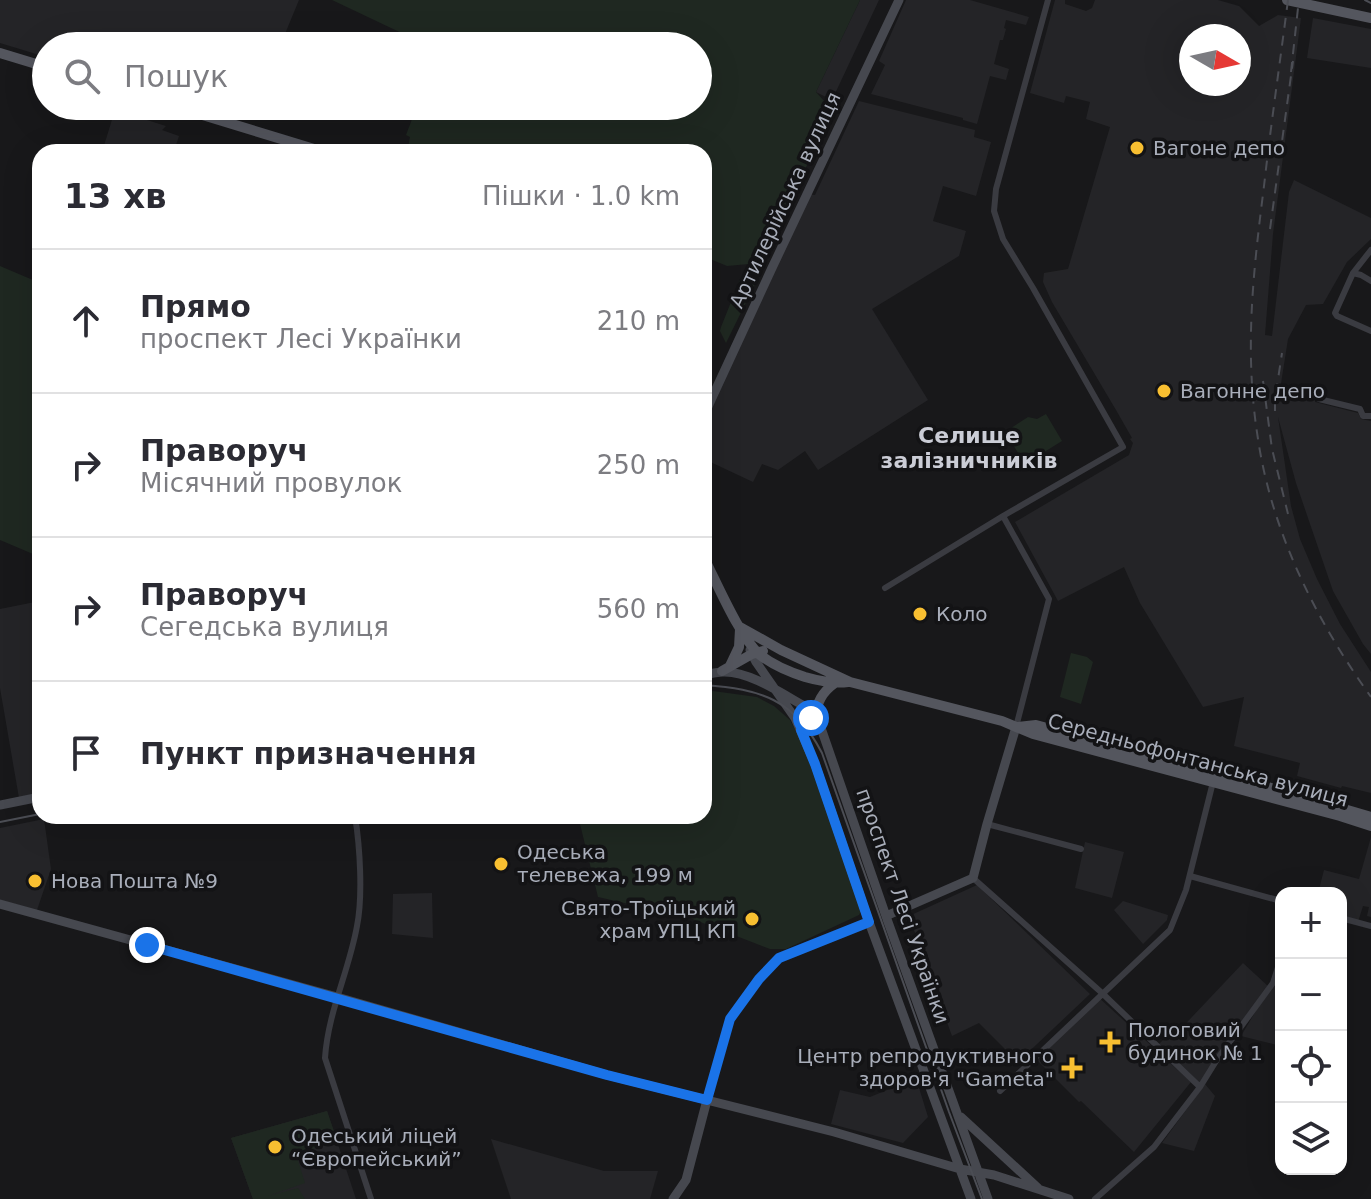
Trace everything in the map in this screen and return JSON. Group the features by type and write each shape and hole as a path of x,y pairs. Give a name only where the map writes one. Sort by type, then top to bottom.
{"main road":[{"name":"Артилерійська вулиця","path":"712,398 899,0"},
{"path":"1287,0 1371,18"},
{"path":"0,53 32,63"},
{"path":"219,120 298,144"},
{"path":"712,573 740,627 739,647 725,670"},
{"name":"Середньофонтанська вулиця","path":"740,627 755,653 782,669 808,678 835,683 850,682"},
{"name":"Середньофонтанська вулиця","path":"740,627 850,682 1002,721 1033,734 1371,826"},
{"path":"712,673 725,670 755,653 781,650"},
{"name":"проспект Лесі Українки","path":"755,653 795,718 815,764 869,922 971,1199"},
{"name":"проспект Лесі Українки","path":"725,670 776,690 806,707 815,718 826,741 988,1199"},
{"path":"801,730 807,719 815,718 822,695 835,683"},
{"name":"Середньофонтанська вулиця","path":"1016,727 1036,725 1371,817"},
{"path":"886,916 973,878 1016,727"},
{"path":"0,805 32,799"},
{"path":"0,904 607,1075 834,1132 1069,1199"},
{"path":"673,1199 686,1180 707,1100"},
{"path":"958,1114 1041,1190"}],"street":[{"path":"885,588 1123,447 1003,239 995,219 996,189 1048,0"},
{"path":"1371,250 1353,273 1335,309 1337,316 1371,331"},
{"path":"1364,257 1371,262"},
{"path":"1353,273 1371,281"},
{"path":"1319,399 1360,409 1363,416 1371,416"},
{"path":"1003,516 1049,599 1016,727"},
{"path":"1000,1091 1170,930 1190,876 1213,782"},
{"path":"356,824 359,843 357,926 325,1045 325,1058 371,1199"},
{"path":"987,824 1081,849"},
{"path":"1190,876 1275,899"},
{"path":"973,878 1102,993 1200,1087"},
{"path":"1347,920 1371,926"},
{"path":"707,1100 730,1019 759,979 779,958 869,922"},
{"path":"1095,1199 1154,1147 1273,983 1281,959"}],"shaded area":[{"path":"0,0 299,0 286,32 32,32 32,53 0,43"},
{"path":"332,0 860,0 816,92 833,111 760,263 727,266 712,260 712,144 409,144 410,137 406,135 412,120 712,120 712,32 399,32"},
{"path":"860,0 879,0 832,100 816,92"},
{"path":"906,0 970,0 1029,17 1026,25 1006,20 994,64 1009,69 1006,80 990,76 977,124 871,94 885,65 879,61"},
{"name":"Вагонне депо","path":"1055,0 1065,0 1065,4 1086,11 1092,8 1095,0 1218,0 1239,6 1259,26 1278,15 1301,18 1273,234 1265,335 1272,336 1289,192 1294,180 1371,218 1371,239 1347,262 1323,304 1306,305 1288,339 1280,390 1315,397 1315,402 1358,413 1361,419 1371,421 1371,654 1333,591 1296,483 1278,417 1291,506 1300,539 1340,624 1371,672 1371,793 1297,776 1300,763 1234,746 1244,697 1203,707 1140,603 1124,567 1058,601 1015,522 1129,455 1133,443 1043,282 1044,273 1068,269 1110,127 1086,119 1090,102 1066,96 1064,103 1030,93"},
{"path":"1313,18 1371,29 1371,68 1307,58"},
{"path":"859,101 975,130 974,137 991,142 976,196 943,186 933,221 966,231 959,256 872,309 928,400 818,470 805,451 778,470 762,464 753,482 712,463 712,400 807,194 815,195"},
{"path":"112,120 147,120 166,126 162,130 179,136 176,144 104,144"},
{"path":"0,266 32,280 32,554 0,540"},
{"path":"746,274 754,276 756,282 726,343 721,327 741,277"},
{"path":"1046,414 1062,441 1025,464 1005,432 1028,417 1037,419"},
{"path":"32,603 32,796 19,798 0,688 0,609"},
{"path":"1071,653 1093,662 1081,704 1060,697"},
{"path":"712,691 757,697 790,720 804,747 861,911 859,915 786,949 770,949 690,918 598,897 580,824 712,824"},
{"path":"32,821 32,824 45,824 51,869 37,910 0,900 0,828"},
{"path":"1371,837 1371,917 1367,916 1369,907 1363,906 1358,922 1347,919 1347,887 1320,887 1324,870 1359,879"},
{"path":"1085,842 1124,852 1112,898 1075,888"},
{"path":"977,885 1090,994 1018,1062 979,1023 952,1036 909,916"},
{"path":"432,893 433,938 392,934 393,894"},
{"path":"1123,901 1168,915 1167,920 1143,944 1114,910"},
{"path":"1243,963 1269,987 1200,1086 1158,1045 1170,1033 1174,1036"},
{"path":"1275,986 1275,1044 1241,1036"},
{"path":"1097,996 1191,1082 1134,1152 1034,1057"},
{"path":"916,1078 928,1117 903,1143 831,1124 840,1090 870,1097"},
{"path":"1205,1084 1215,1096 1194,1151 1162,1143"},
{"name":"Одеський ліцей “Європейський”","path":"327,1111 356,1199 253,1199 231,1138"},
{"name":"Одеський ліцей “Європейський”","path":"327,1111 336,1137 297,1157 305,1183 268,1196 298,1188 305,1199 253,1199 231,1138"},
{"path":"491,1139 604,1171 658,1171 650,1199 511,1199"}],"tram line":[{"path":"1365,0 1371,3"},
{"path":"712,686 743,690 774,700 800,720 822,753 982,1199"},
{"path":"0,822 32,816"}],"railway":[{"path":"1288,0 1254,281 1251,344 1254,407 1265,474 1285,542 1332,637 1371,697"},
{"path":"1291,72 1298,8"},
{"path":"1270,229 1293,61"},
{"path":"1275,411 1282,353"},
{"path":"1263,381 1272,449 1288,514"}],"place":[{"name":"Вагоне депо","path":"1137,148"},
{"name":"Вагонне депо","path":"1164,391"},
{"name":"Коло","path":"920,614"},
{"name":"Одеська телевежа, 199 м","path":"501,864"},
{"name":"Нова Пошта №9","path":"35,881"},
{"name":"Свято-Троїцький храм УПЦ КП","path":"752,919"},
{"name":"Пологовий будинок № 1","path":"1110,1042"},
{"name":"Центр репродуктивного здоров'я \"Gameta\"","path":"1072,1068"},
{"name":"Одеський ліцей “Європейський”","path":"275,1147"}],"district":[{"name":"Селище залізничників","path":"969,448"}],"route":[{"path":"147,945 607,1075 707,1100 730,1019 759,979 779,958 869,922 801,730 807,719 811,718"}]}
